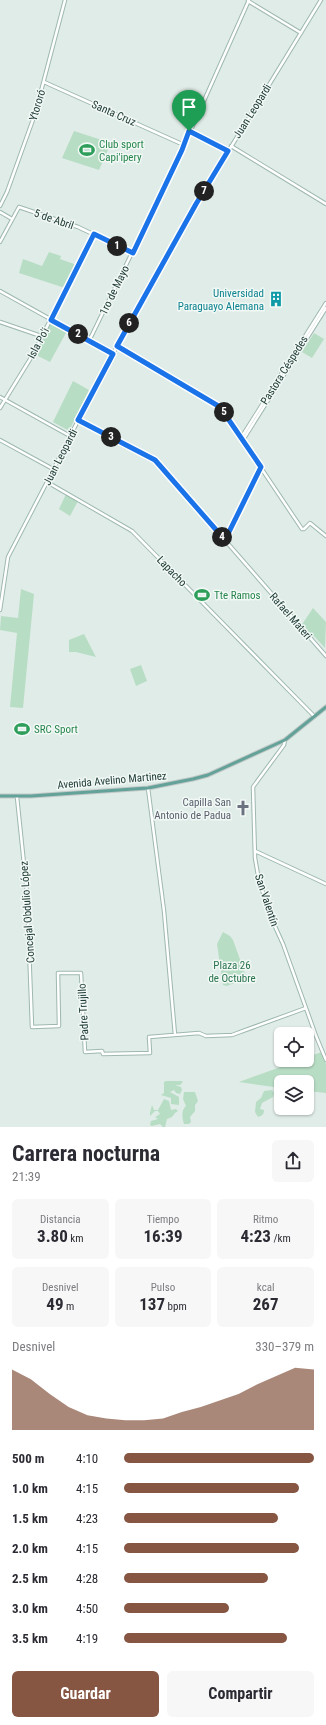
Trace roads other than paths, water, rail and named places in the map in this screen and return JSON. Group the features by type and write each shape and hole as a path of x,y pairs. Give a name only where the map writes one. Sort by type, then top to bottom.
{"main road":[{"name":"Avenida Avelino Martinez","path":"0,796 148,788 178,783 208,775 285,740 326,707"}],"street":[{"name":"Ytororó","path":"0,206 8,192 35,114 65,0"},
{"path":"243,0 248,1 301,33"},
{"name":"Juan Leopardi","path":"0,610 8,557 78,420 117,346 196,204 321,0"},
{"name":"1ro de Mayo","path":"89,341 133,253 184,145 248,1"},
{"name":"Santa Cruz","path":"44,82 184,145"},
{"path":"189,131 228,151"},
{"path":"231,146 326,204"},
{"name":"5 de Abril","path":"12,219 19,207 94,234 133,253"},
{"path":"0,212 12,219 0,242"},
{"name":"Isla Po'i","path":"0,408 32,356 94,234"},
{"path":"0,291 113,354"},
{"name":"Pastora Céspedes","path":"259,413 326,303"},
{"name":"Pastora Céspedes","path":"242,439 326,308"},
{"path":"0,322 41,336"},
{"path":"117,346 220,407 303,530 310,523 326,536"},
{"path":"0,397 70,436"},
{"name":"Rafael Materi","path":"78,420 155,460 326,656"},
{"path":"0,440 53,469"},
{"path":"225,540 261,467"},
{"name":"Lapacho","path":"47,482 132,531 314,716"},
{"name":"San Valentín","path":"285,740 284,745 253,787 257,874 326,1060"},
{"path":"148,788 164,911 175,1035 199,1033 206,1036 232,1035 306,1008"},
{"name":"Concejal Obdulio López","path":"17,796 27,893 32,1027 59,1026"},
{"path":"255,851 326,884"},
{"name":"Padre Trujillo","path":"59,1026 58,973 81,973 85,1052 102,1051 103,1054 150,1053 149,1037 175,1035"}],"place":[{"name":"Club sport Capi'ipery","path":"87,150"},
{"name":"Universidad Paraguayo Alemana","path":"276,299"},
{"name":"Tte Ramos","path":"202,595"},
{"name":"SRC Sport","path":"22,729"},
{"name":"Capilla San Antonio de Padua","path":"243,808"}],"park label":[{"name":"Plaza 26 de Octubre","path":"232,971"}]}
